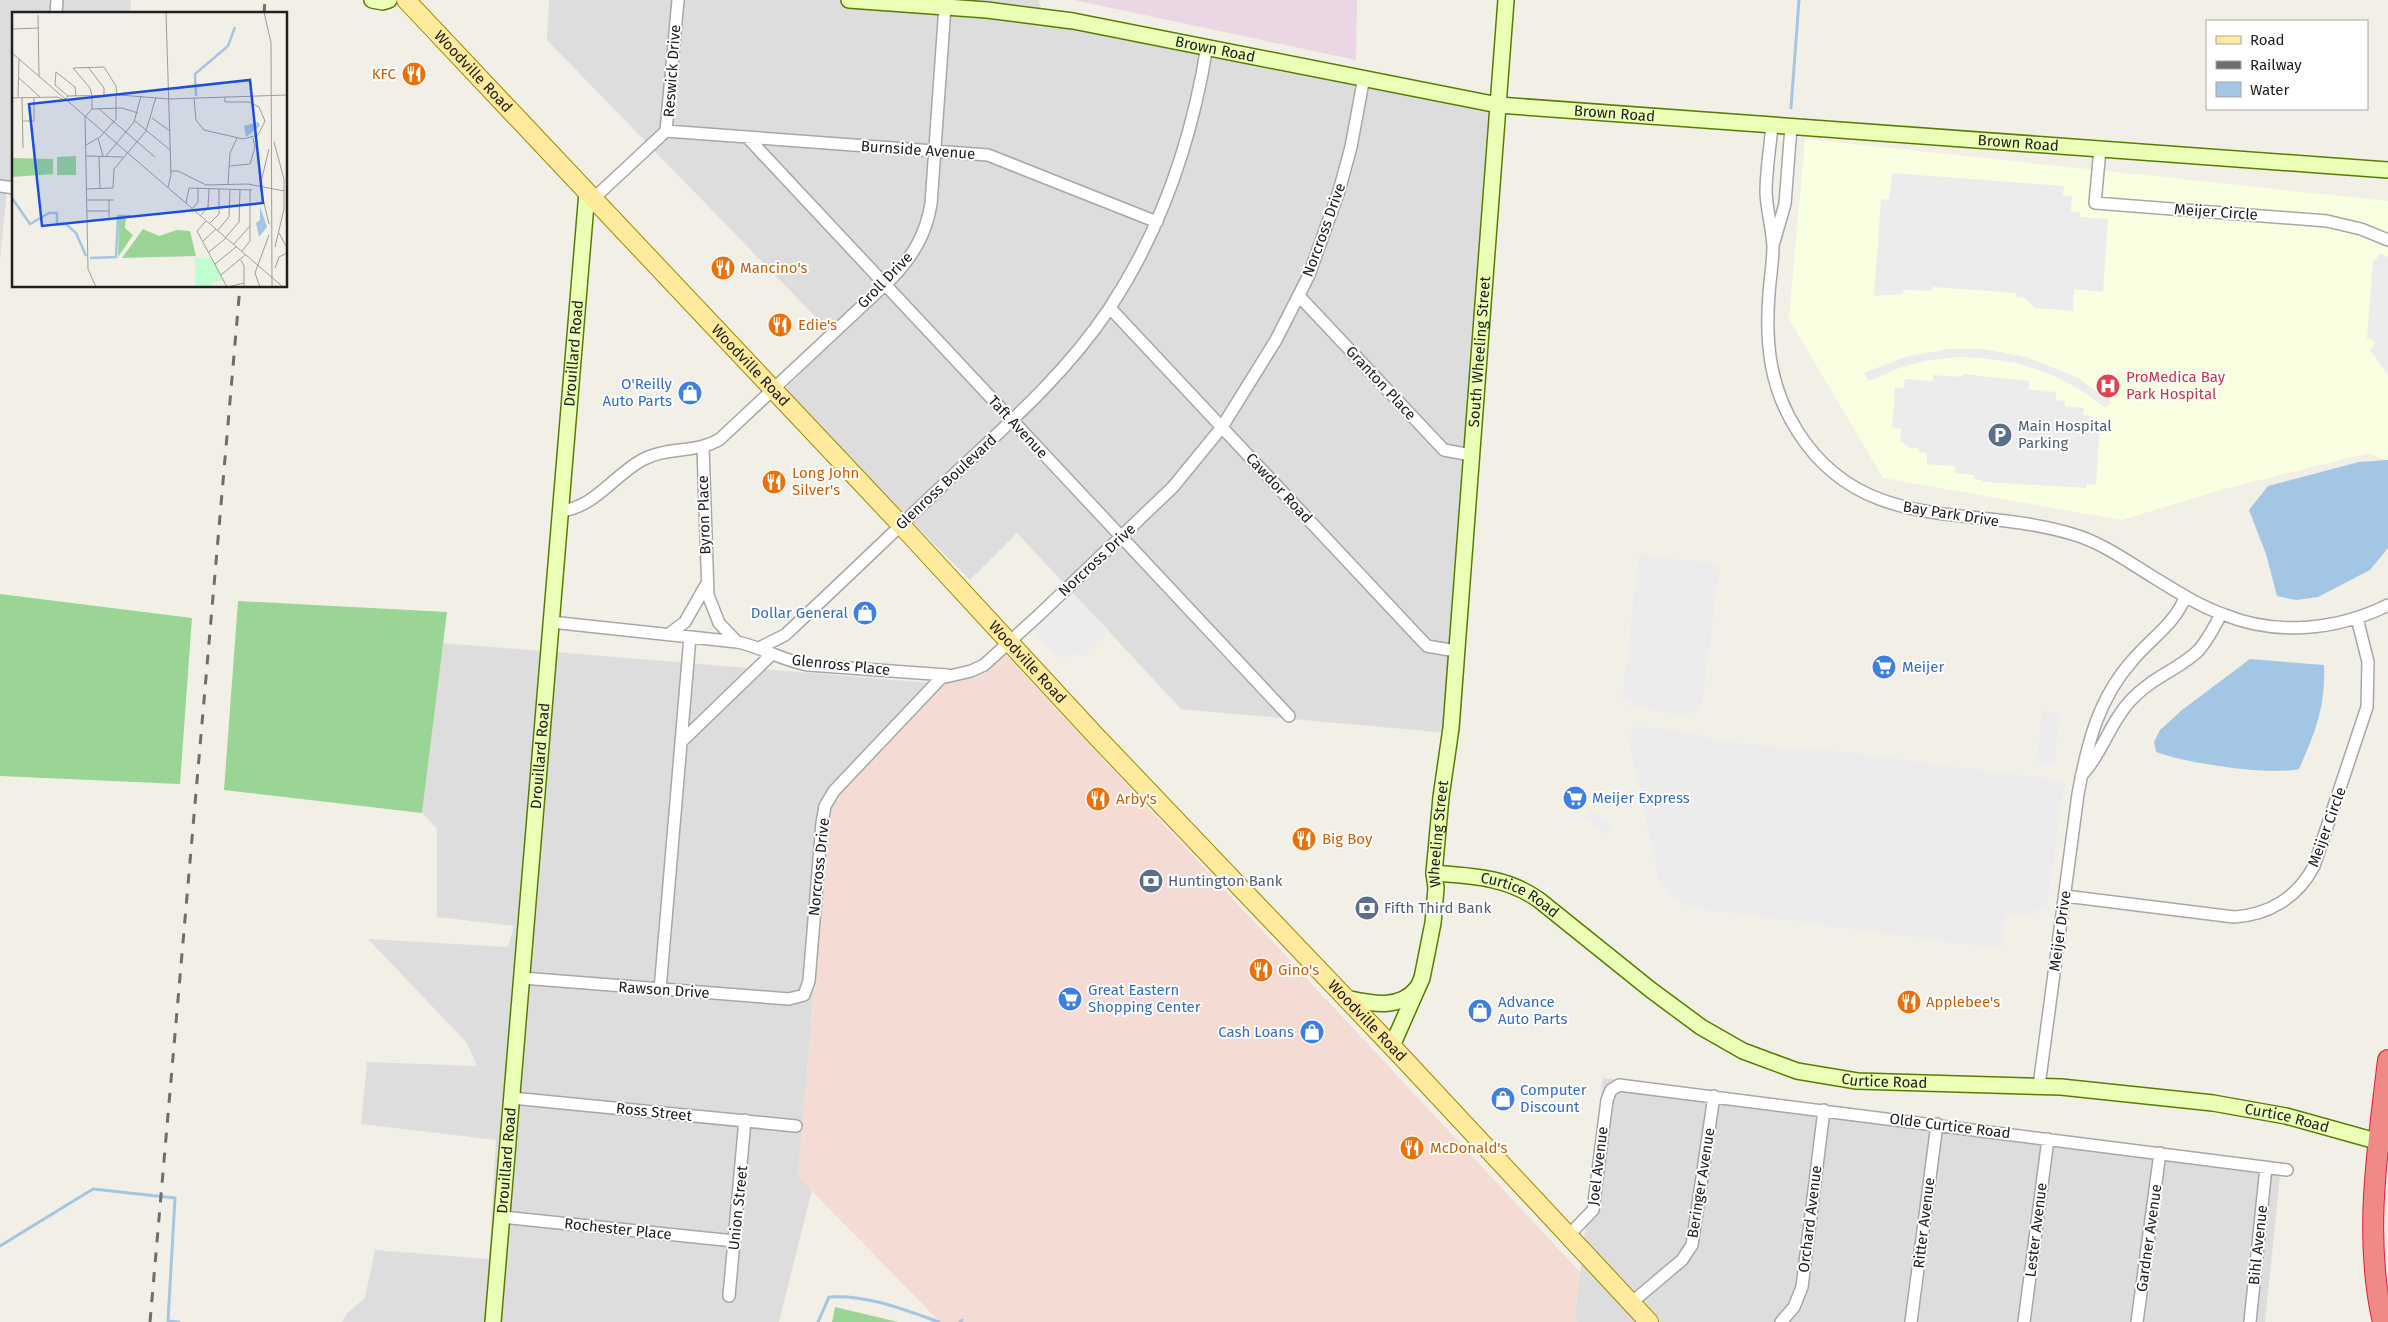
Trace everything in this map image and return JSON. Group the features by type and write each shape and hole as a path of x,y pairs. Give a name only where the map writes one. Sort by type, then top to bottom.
{"highway":[{"path":"2383,1322 2373,1268 2372,1231 2383,1143 2388,1060"}],"main road":[{"name":"Woodville Road","path":"406,0 901,525 1095,735 1392,1046 1649,1322"}],"street":[{"path":"372,0 382,2 389,0"},
{"name":"Reswick Drive","path":"590,195 666,131 678,0"},
{"name":"Brown Road","path":"849,0 946,4 1073,21 1498,105 2388,170"},
{"name":"South Wheeling Street","path":"1453,705 1506,0"},
{"name":"Groll Drive","path":"561,511 574,509 585,504 634,465 654,454 703,447 720,439 906,262 922,236 930,204 946,4"},
{"name":"Glenross Boulevard","path":"759,648 785,635 1012,420 1066,366 1110,308 1146,246 1174,180 1188,137 1207,46"},
{"name":"Norcross Drive","path":"804,995 809,981 822,823 826,806 834,791 845,777 941,678 978,668 1010,642 1122,537 1173,487 1222,427 1260,368 1299,296 1339,191 1351,146 1364,77"},
{"name":"Bay Park Drive","path":"1772,126 1766,191 1773,246 1767,330 1773,375 1783,405 1798,434 1826,466 1862,492 1895,505 1926,512 2051,529 2080,536 2108,550 2185,596 2221,614 2249,622 2286,627 2318,626 2357,618"},
{"name":"Bay Park Drive","path":"1773,246 1785,204 1791,127"},
{"name":"Burnside Avenue","path":"666,131 994,156 1157,222"},
{"name":"Taft Avenue","path":"746,137 1289,716"},
{"name":"Meijer Circle","path":"2100,149 2096,203 2327,221 2361,229 2388,240"},
{"name":"Drouillard Road","path":"493,1322 551,622 590,195"},
{"name":"Granton Place","path":"1299,296 1444,450 1471,455"},
{"name":"Cawdor Road","path":"1110,308 1427,646 1456,650"},
{"name":"Byron Place","path":"703,447 707,584 713,612 719,623 737,642"},
{"path":"669,634 685,622 707,584"},
{"name":"Meijer Drive","path":"2039,1086 2081,776 2091,733 2108,696 2131,662 2172,619 2185,596"},
{"path":"2357,618 2388,605"},
{"name":"Meijer Drive","path":"2081,776 2089,768 2108,732 2129,702 2155,679 2198,651 2221,614"},
{"name":"Meijer Circle","path":"2065,896 2234,917 2270,909 2291,896 2306,879 2314,866 2365,716 2369,690 2368,662 2357,618"},
{"path":"551,622 737,642 772,654"},
{"path":"660,990 690,637"},
{"name":"Glenross Place","path":"681,742 772,654 788,661 808,665 947,675"},
{"name":"Wheeling Street","path":"1392,1046 1420,985 1434,924 1436,888 1434,874 1453,705"},
{"name":"Curtice Road","path":"1434,874 1488,878 1519,888 1539,900 1684,1015 1728,1044 1776,1064 1810,1074 1857,1081 2039,1086 2240,1107 2286,1116 2383,1143"},
{"name":"Rawson Drive","path":"522,978 789,999 804,995"},
{"path":"1345,998 1375,1004 1388,1004 1404,998 1420,985"},
{"name":"Olde Curtice Road","path":"1613,1088 1624,1085 2287,1170"},
{"name":"Joel Avenue","path":"1568,1236 1593,1210 1606,1104 1613,1088"},
{"name":"Beringer Avenue","path":"1631,1303 1682,1260 1692,1245 1714,1096"},
{"name":"Ross Street","path":"512,1098 796,1126"},
{"name":"Orchard Avenue","path":"1781,1322 1794,1308 1802,1287 1824,1110"},
{"name":"Union Street","path":"729,1296 745,1120"},
{"name":"Ritter Avenue","path":"1911,1322 1937,1124"},
{"name":"Lester Avenue","path":"2024,1322 2048,1139"},
{"name":"Gardner Avenue","path":"2137,1322 2160,1154"},
{"name":"Bihl Avenue","path":"2250,1322 2266,1167"},
{"name":"Rochester Place","path":"502,1217 734,1241"}],"shaded area":[{"path":"0,0 131,0 130,12 12,12 12,192 7,191 0,260"},
{"path":"549,0 1039,0 1043,16 1502,110 1460,734 1181,709 1017,533 970,580 782,392 836,338 547,40"},
{"path":"1074,0 1357,0 1356,60"},
{"name":"ProMedica Bay Park Hospital","path":"1805,139 2388,201 2388,461 2368,453 2224,489 2122,520 1883,478 1789,319"},
{"path":"1892,173 2064,186 2063,195 2072,196 2071,211 2080,212 2080,217 2108,219 2103,292 2074,289 2073,311 2035,308 2025,298 2016,297 2017,293 1933,287 1932,291 1904,290 1903,294 1874,296 1881,200 1889,199"},
{"path":"2380,253 2388,257 2388,376 2370,350 2375,344 2371,339 2367,339 2373,259 2376,260"},
{"name":"Main Hospital Parking","path":"1948,349 1984,349 2030,358 2078,378 2111,402 2106,408 2082,391 2055,376 2020,364 1983,358 1958,357 1924,361 1899,368 1869,381 1864,373 1905,357"},
{"name":"Main Hospital Parking","path":"1962,374 2029,381 2029,389 2056,392 2056,400 2065,401 2065,406 2084,408 2083,415 2092,416 2092,425 2100,426 2096,485 2087,484 2087,488 1983,482 1982,480 1974,479 1974,475 1955,473 1955,466 1927,464 1927,453 1919,452 1919,448 1910,448 1900,441 1901,429 1892,428 1895,387 1904,388 1905,379 1933,381 1933,375 1962,377"},
{"path":"1639,554 1720,564 1701,711 1693,709 1691,716 1629,707 1630,700 1622,702"},
{"path":"1072,592 1110,632 1084,656 1075,653 1073,657 1057,657 1033,631"},
{"path":"443,643 944,684 841,793 829,821 798,1176 812,1190 779,1322 342,1322 347,1313 365,1298 375,1250 489,1259 496,1140 361,1124 367,1062 477,1066 467,1043 368,939 508,947 514,926 437,917 437,829 422,813"},
{"name":"Great Eastern Shopping Center","path":"1005,654 1580,1272 1575,1315 1578,1322 940,1322 798,1177 829,821 841,793 944,684"},
{"path":"2043,710 2061,713 2054,765 2036,763"},
{"path":"1637,726 1695,733 1706,738 1782,748 1821,749 2064,781 2047,909 2036,908 2034,915 2030,917 2006,914 2002,949 1687,907 1669,894 1659,880 1628,738"},
{"path":"1591,810 1612,826 1607,835 1585,817"},
{"path":"1603,1078 2281,1166 2265,1322 1578,1322 1575,1315"}],"green space":[{"path":"0,594 192,618 180,784 0,776"},
{"path":"238,601 447,612 422,813 224,790"},
{"path":"835,1307 898,1322 832,1322"}],"water":[{"path":"2388,460 2388,548 2370,570 2318,597 2296,600 2277,596 2266,554 2249,510 2268,486 2359,462"},
{"path":"2250,659 2324,665 2323,693 2318,719 2299,769 2286,771 2249,770 2206,764 2156,752 2154,742 2160,730 2182,710"}],"waterway":[{"path":"1791,108 1799,0"},
{"path":"0,1246 93,1189 175,1198 168,1321 179,1322"},
{"path":"818,1322 829,1297 871,1300 939,1322"}],"railway":[{"path":"264,12 265,0"},
{"path":"150,1322 240,288"}],"place":[{"name":"KFC","path":"414,74"},
{"name":"Mancino's","path":"723,268"},
{"name":"Edie's","path":"780,325"},
{"name":"ProMedica Bay Park Hospital","path":"2108,386"},
{"name":"O'Reilly Auto Parts","path":"690,393"},
{"name":"Main Hospital Parking","path":"2000,435"},
{"name":"Long John Silver's","path":"774,482"},
{"name":"Dollar General","path":"865,613"},
{"name":"Meijer","path":"1884,667"},
{"name":"Meijer Express","path":"1575,798"},
{"name":"Arby's","path":"1098,799"},
{"name":"Big Boy","path":"1304,839"},
{"name":"Huntington Bank","path":"1151,881"},
{"name":"Fifth Third Bank","path":"1367,908"},
{"name":"Gino's","path":"1261,970"},
{"name":"Great Eastern Shopping Center","path":"1070,999"},
{"name":"Applebee's","path":"1909,1002"},
{"name":"Advance Auto Parts","path":"1480,1011"},
{"name":"Cash Loans","path":"1312,1032"},
{"name":"Computer Discount","path":"1503,1099"},
{"name":"McDonald's","path":"1412,1148"}]}
